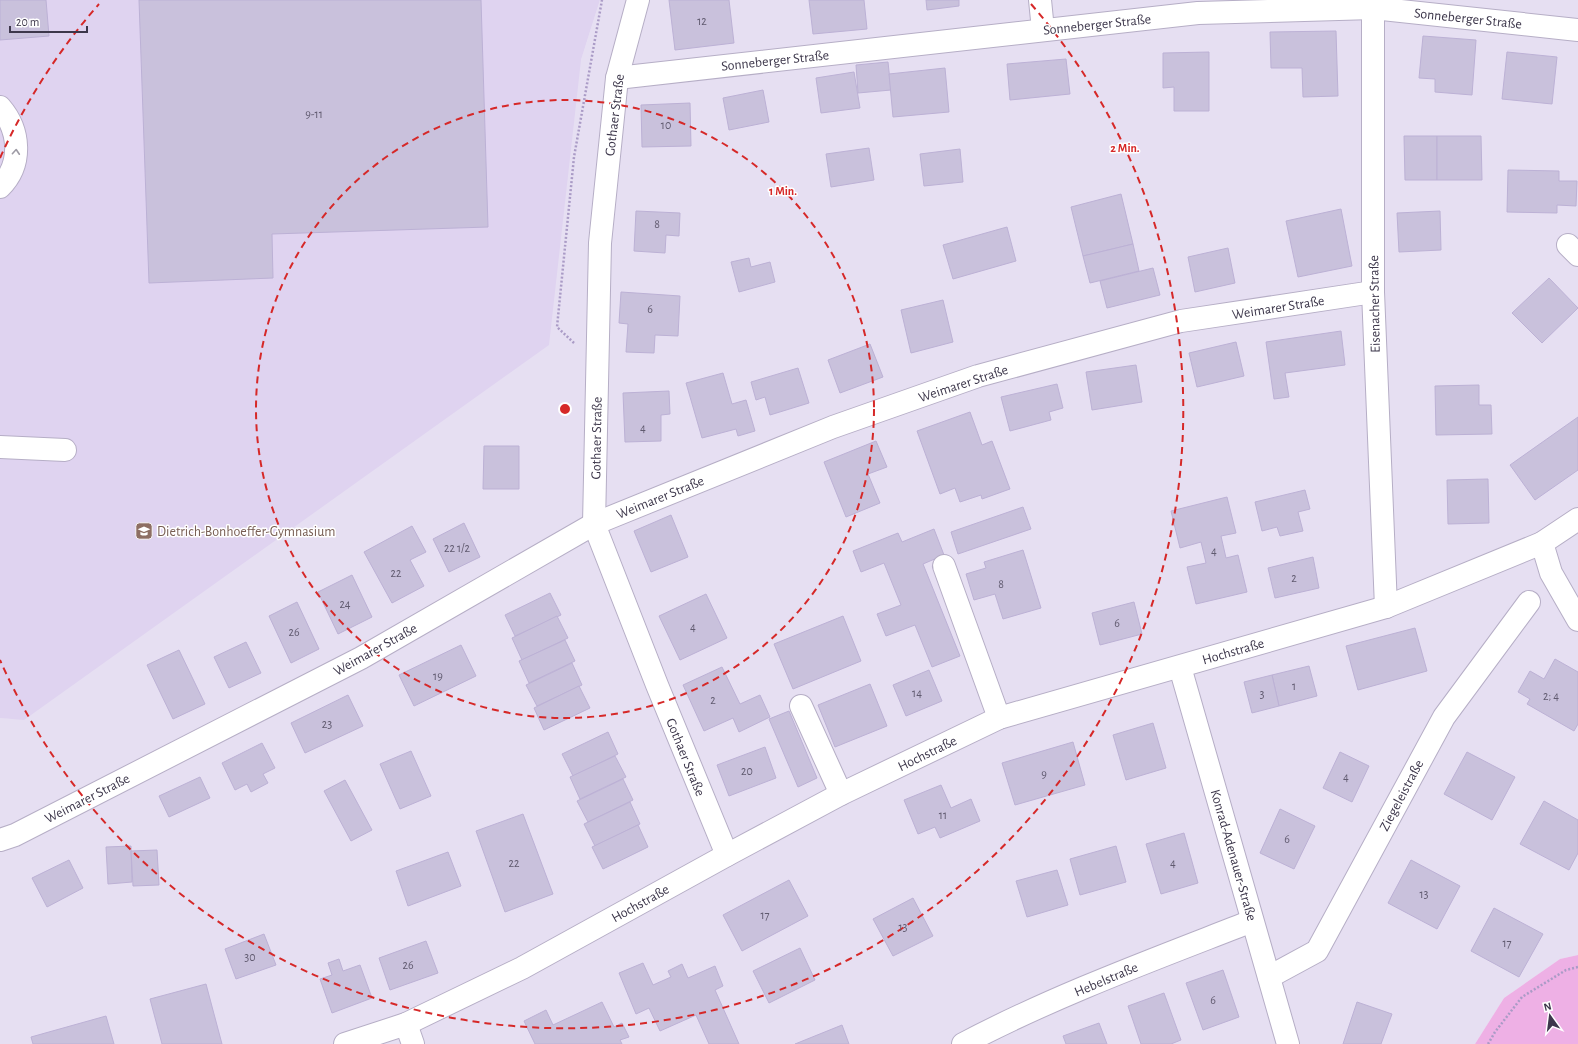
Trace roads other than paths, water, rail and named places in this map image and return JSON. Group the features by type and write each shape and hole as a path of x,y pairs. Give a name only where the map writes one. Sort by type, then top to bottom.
{"street":[{"name":"Gothaer Straße","path":"638,0 617,78 600,243 594,524 657,686 727,854"},
{"path":"1040,0 1043,30"},
{"name":"Sonneberger Straße","path":"617,78 1198,13 1216,6 1373,4 1578,30"},
{"name":"Eisenacher Straße","path":"1373,4 1373,292 1386,607"},
{"path":"0,107 9,119 16,137 16,156 6,180 0,187"},
{"name":"Weimarer Straße","path":"0,840 15,835 361,658 594,524 833,427 978,376 1180,321 1373,292"},
{"path":"0,446 65,450"},
{"name":"Hochstraße","path":"345,1044 409,1034 522,968 727,854 841,794 999,718 1386,607 1542,543 1578,519"},
{"path":"1542,543 1551,573 1578,620"},
{"path":"944,566 999,718"},
{"name":"Ziegeleistraße","path":"1269,977 1317,951 1444,716 1529,602"},
{"name":"Konrad-Adenauer-Straße","path":"1180,667 1288,1044"},
{"path":"801,706 841,794"},
{"name":"Hebelstraße","path":"963,1044 1101,980 1252,921"}],"place":[{"name":"Dietrich-Bonhoeffer-Gymnasium","path":"144,531"}]}
